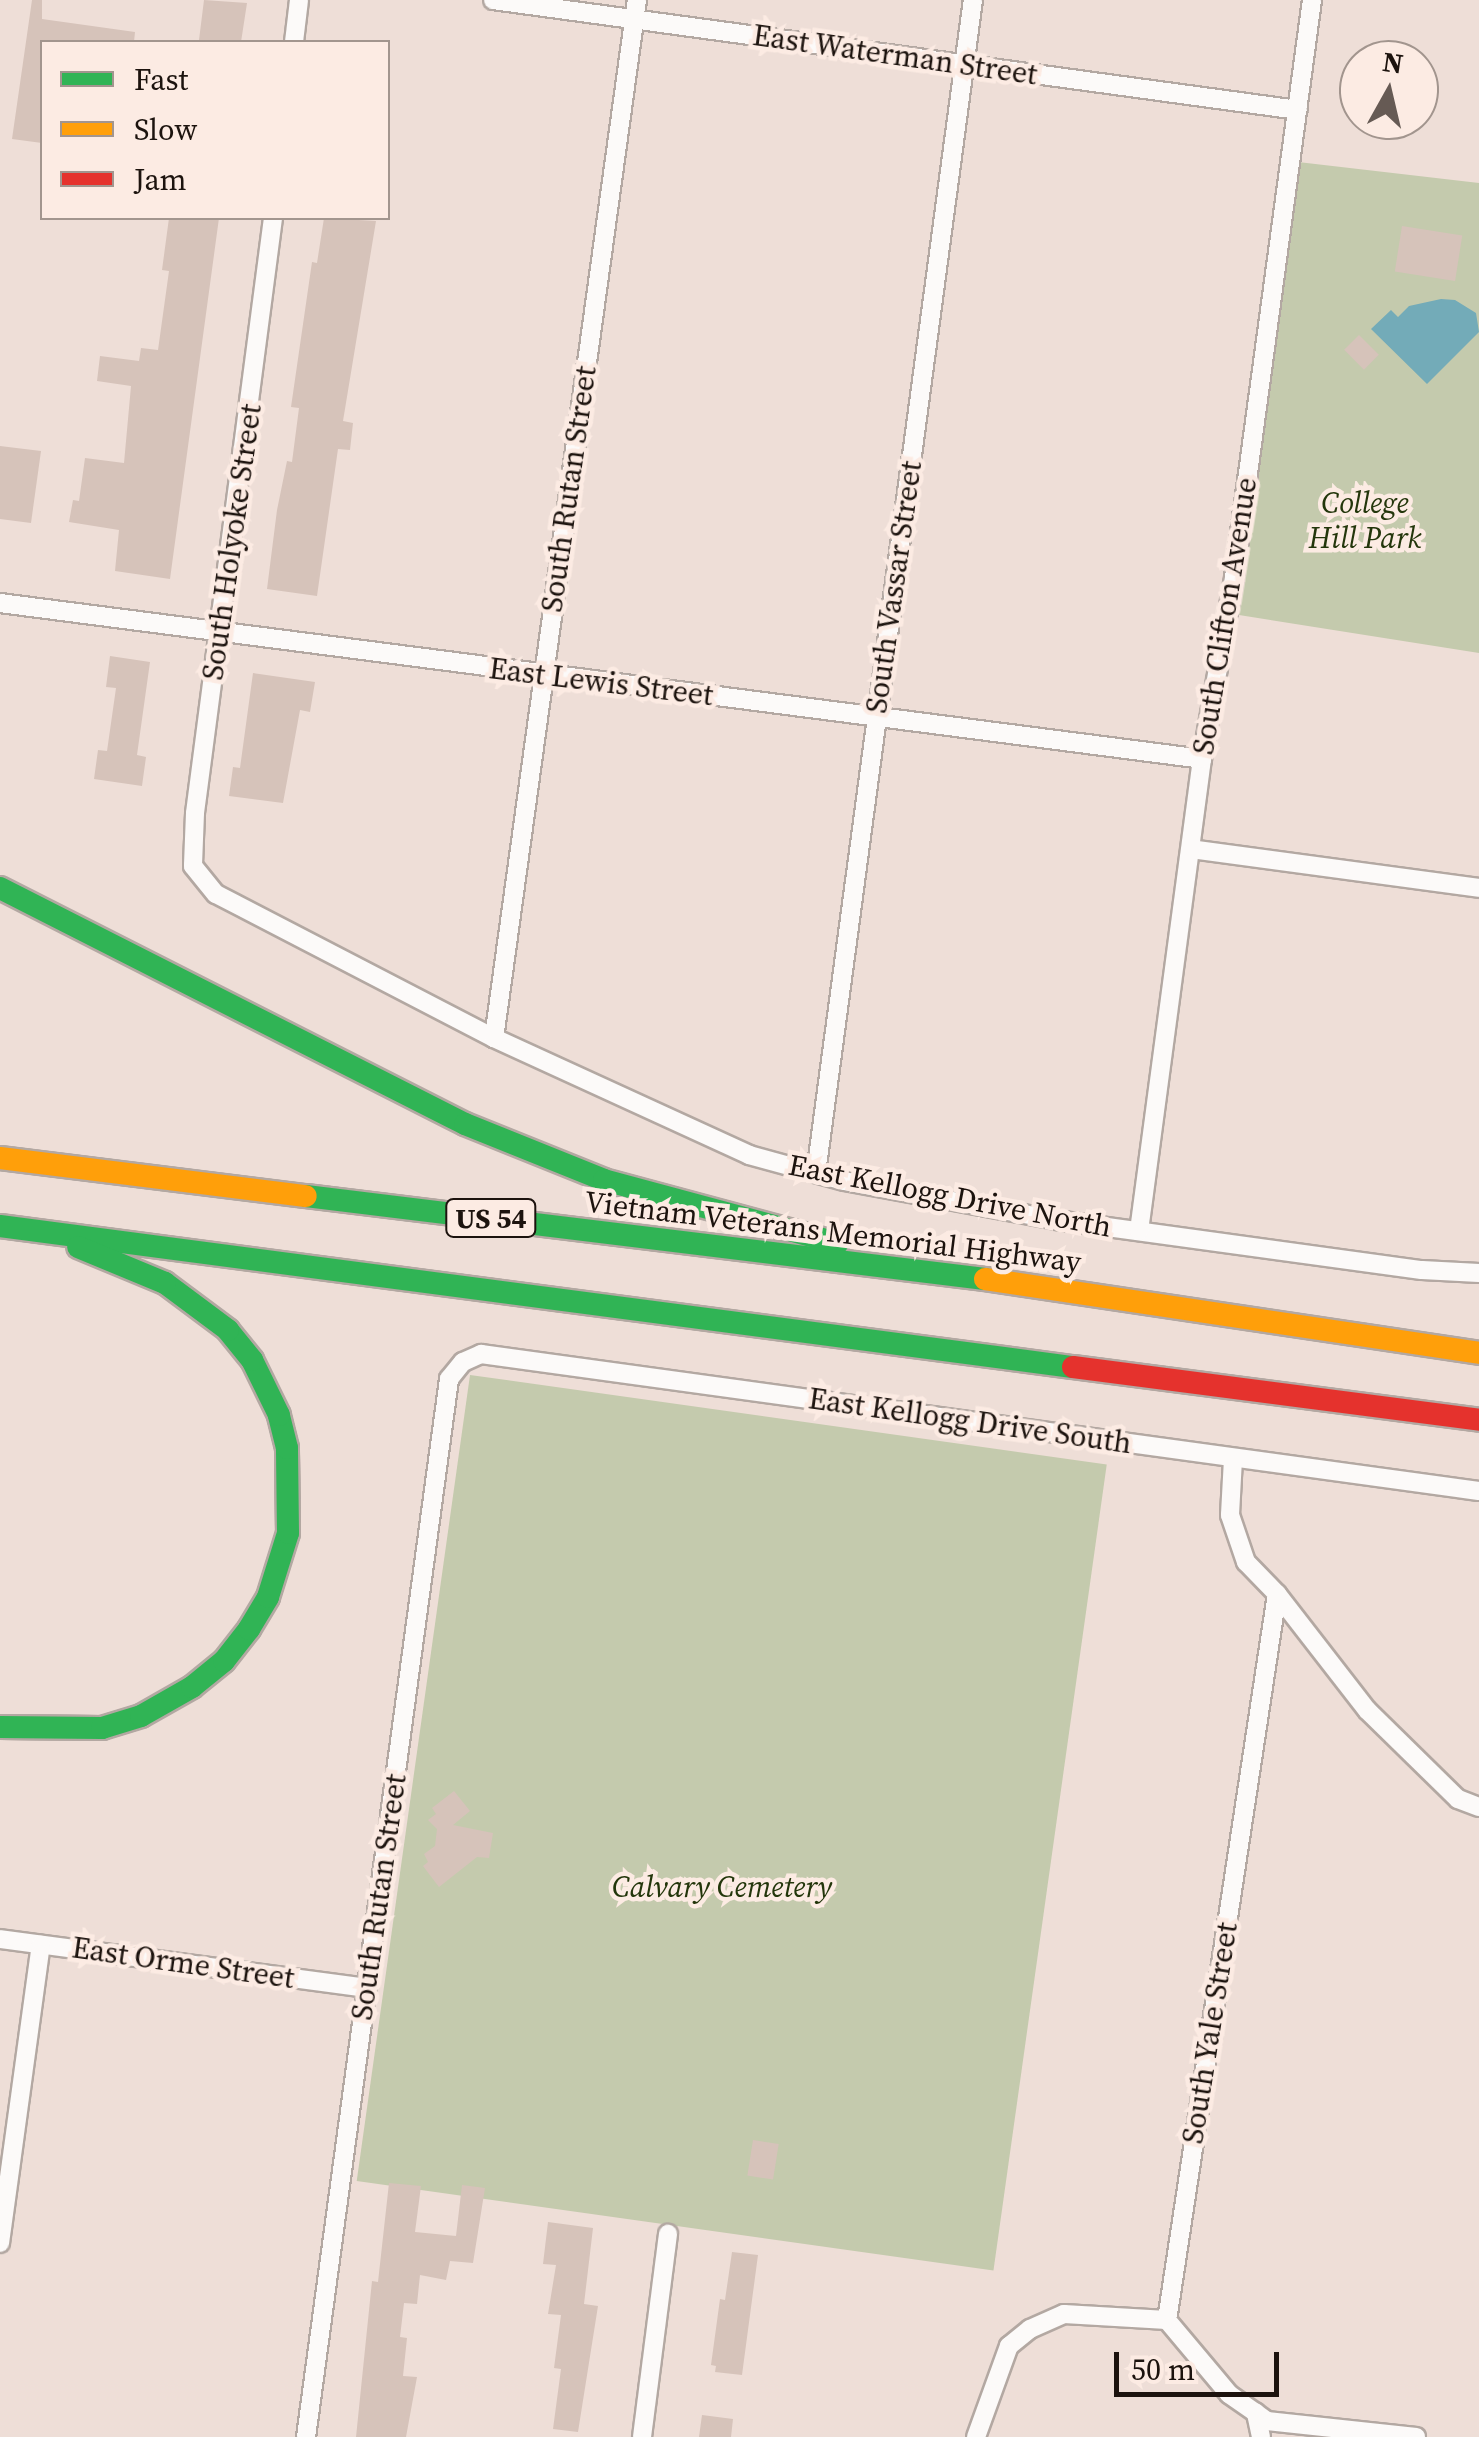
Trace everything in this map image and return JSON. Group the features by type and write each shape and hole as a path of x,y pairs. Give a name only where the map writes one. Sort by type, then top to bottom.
{"highway":[{"path":"0,888 465,1124 604,1180 754,1223 983,1279"},
{"name":"Vietnam Veterans Memorial Highway","path":"0,1158 983,1279 1479,1353"},
{"name":"US 54","path":"0,1226 1479,1420"},
{"path":"6,1726 77,1730 141,1716 192,1686 224,1661 268,1597 280,1566 291,1504 287,1448 279,1415 252,1360 228,1330 165,1283 38,1232"}],"street":[{"path":"294,40 299,0"},
{"name":"East Waterman Street","path":"493,0 636,10 964,64 1298,110"},
{"name":"South Vassar Street","path":"816,1173 973,0"},
{"name":"South Clifton Avenue","path":"1140,1231 1202,759 1234,577 1312,0"},
{"name":"South Rutan Street","path":"494,1038 636,10"},
{"name":"South Holyoke Street","path":"193,866 194,813 273,220"},
{"name":"East Lewis Street","path":"0,603 1202,759"},
{"path":"1191,850 1479,888"},
{"name":"East Kellogg Drive North","path":"193,866 216,894 494,1038 750,1155 816,1173 1056,1220 1422,1270 1479,1274"},
{"name":"East Kellogg Drive South","path":"463,1362 481,1354 1479,1491"},
{"name":"South Rutan Street","path":"306,2437 449,1379 463,1362"},
{"path":"1234,1458 1230,1515 1246,1562 1277,1594 1367,1710 1458,1799 1479,1807"},
{"name":"South Yale Street","path":"1167,2320 1277,1594"},
{"name":"East Orme Street","path":"0,1940 366,1988"},
{"path":"0,2243 41,1945"},
{"path":"642,2437 668,2234"},
{"path":"976,2437 1009,2346 1030,2329 1064,2314 1167,2320 1229,2394 1267,2421 1416,2437"},
{"path":"1256,2414 1261,2437"}],"green space":[{"name":"College Hill Park","path":"1298,162 1479,183 1479,653 1239,615"},
{"name":"Calvary Cemetery","path":"470,1375 1107,1464 993,2271 357,2181"}],"water":[{"path":"1455,300 1476,313 1479,332 1427,384 1371,329 1391,310 1398,317 1409,306"}],"building":[{"path":"32,0 42,0 42,19 135,32 134,40 40,40 40,143 12,139"},
{"path":"204,0 247,3 241,40 199,40"},
{"path":"169,220 219,220 170,579 115,571 119,530 69,522 73,500 79,501 85,458 124,463 131,386 97,381 100,356 139,361 141,348 158,350 169,271 162,270"},
{"path":"324,220 376,221 343,421 353,423 350,450 338,449 317,596 267,589 277,510 287,461 292,462 299,408 291,407 312,262 317,263"},
{"path":"1402,226 1462,236 1455,281 1395,271"},
{"path":"1359,335 1379,355 1364,370 1344,350"},
{"path":"0,446 41,451 31,523 0,519"},
{"path":"110,656 150,662 137,755 146,757 142,786 94,779 98,750 107,751 116,688 106,687"},
{"path":"253,673 315,682 310,712 300,710 283,803 229,796 233,767 240,768"},
{"path":"454,1791 470,1811 453,1825 493,1833 489,1858 477,1857 439,1887 423,1866 428,1862 424,1854 435,1846 437,1829 428,1820 436,1814 432,1808"},
{"path":"753,2140 779,2144 773,2180 747,2176"},
{"path":"389,2183 421,2186 415,2232 456,2236 462,2185 485,2188 473,2263 450,2261 446,2280 420,2275 417,2304 404,2303 400,2337 407,2338 403,2376 417,2377 406,2437 356,2437 372,2281 378,2282"},
{"path":"548,2222 593,2228 584,2304 598,2306 578,2432 553,2429 561,2369 554,2368 561,2315 548,2314 556,2265 543,2264"},
{"path":"732,2252 758,2255 742,2375 715,2372 716,2366 711,2365 720,2299 725,2300"},
{"path":"702,2415 733,2419 731,2437 699,2437"}],"traffic: fast":[{"path":"0,888 465,1124 604,1180 838,1243"},
{"path":"306,1196 985,1279"},
{"path":"0,1226 1073,1367"},
{"path":"0,1727 102,1728 141,1716 192,1687 224,1661 249,1629 268,1597 288,1533 287,1448 279,1415 252,1360 228,1330 165,1283 78,1247"}],"traffic: slow":[{"path":"0,1158 306,1196"},
{"path":"985,1279 1479,1353"}],"traffic: jam":[{"path":"1073,1367 1479,1420"}]}
